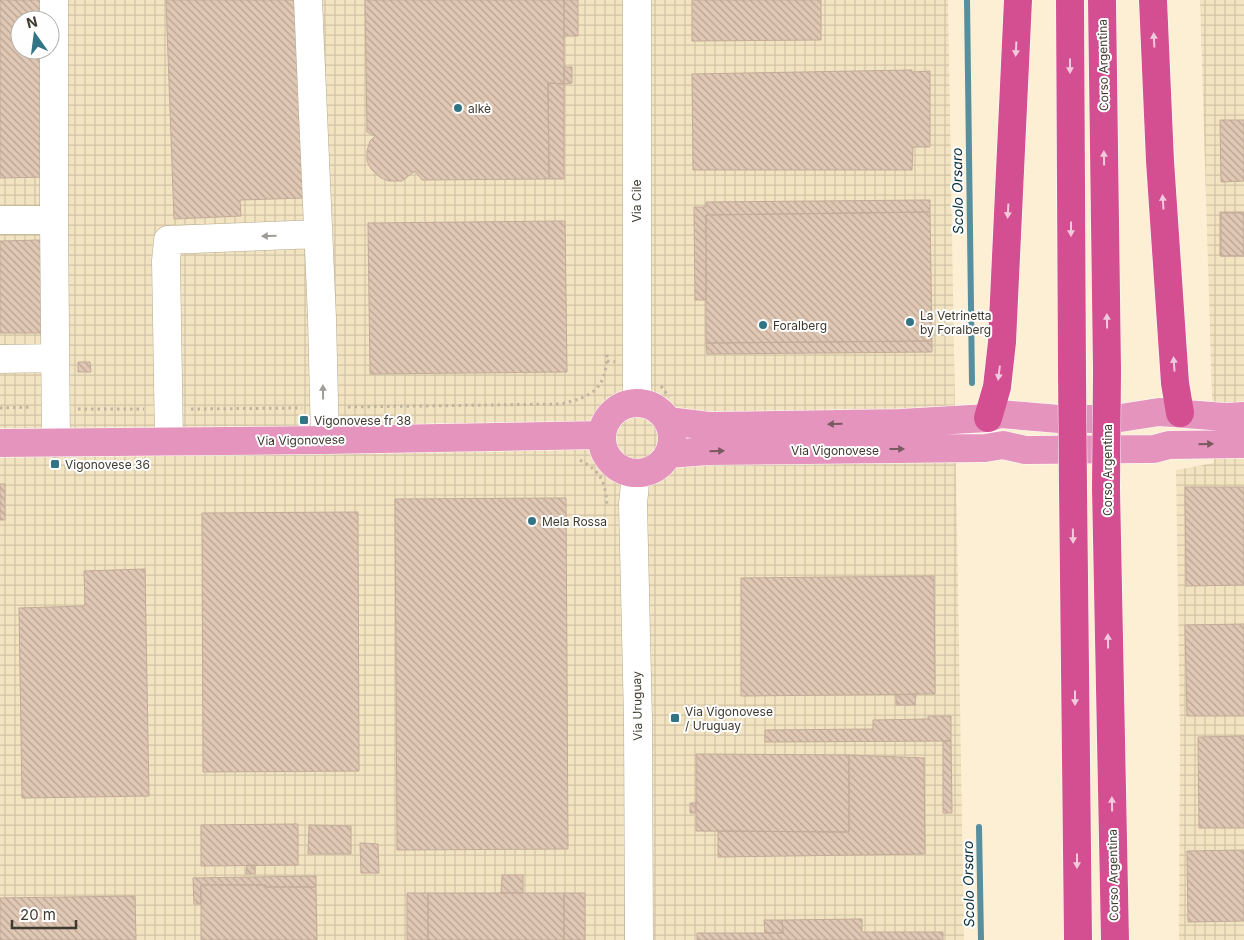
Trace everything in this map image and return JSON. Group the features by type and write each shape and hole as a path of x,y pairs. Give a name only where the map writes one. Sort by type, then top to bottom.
{"highway":[{"path":"988,418 997,387 1002,342 1018,0"},
{"path":"1070,0 1078,940"},
{"name":"Corso Argentina","path":"1102,0 1107,370 1108,648 1115,940"},
{"path":"1153,0 1161,180 1175,383 1180,413"}],"main road":[{"path":"636,402 671,410 672,440 668,454 654,468 646,472 636,473 625,470 608,458 602,435 609,417 616,409 636,402"},
{"name":"Via Vigonovese","path":"671,410 709,426 900,423 988,418 1000,414 1059,419 1114,419 1159,412 1224,417 1244,416"},
{"path":"1168,445 1179,437 1183,426 1180,413"},
{"path":"988,418 994,436 1003,445"},
{"name":"Via Vigonovese","path":"0,443 602,435"},
{"name":"Via Vigonovese","path":"668,454 708,451 985,448 1003,445 1025,450 1154,449 1168,445 1244,444"}],"street":[{"path":"54,0 56,443"},
{"path":"308,0 325,440"},
{"name":"Via Cile","path":"636,402 637,0"},
{"path":"0,220 54,220"},
{"path":"169,441 166,261 168,240 318,234"},
{"path":"0,359 55,358"},
{"name":"Via Uruguay","path":"636,473 633,504 638,720 639,940"}],"path":[{"path":"346,407 560,404 582,398 596,390 603,379 607,353"},
{"path":"659,382 668,396 671,410"},
{"path":"0,408 30,407"},
{"path":"188,409 303,408"},
{"path":"69,409 148,409"},
{"path":"577,458 593,468 604,482 607,505"}],"shaded area":[{"path":"0,0 948,0 964,940 0,940"},
{"path":"1200,0 1244,0 1244,940 1179,940 1180,733 1176,470 1214,463"}],"building":[{"path":"0,0 47,0 47,10 10,10 10,60 47,60 48,177 0,178"},
{"path":"166,0 298,0 304,198 240,200 241,216 174,219"},
{"name":"alkè","path":"365,0 564,0 564,84 548,83 549,179 422,180 415,171 402,181 389,181 381,178 371,169 367,161 367,151 370,141 375,136 367,132"},
{"path":"564,0 578,0 578,36 564,36"},
{"path":"692,0 821,0 821,40 692,41"},
{"path":"564,67 572,67 572,83 564,84"},
{"path":"912,70 912,72 930,71 930,147 913,147 912,170 693,170 692,74"},
{"path":"548,83 564,84 564,179 549,179"},
{"path":"1220,120 1244,120 1244,181 1221,182"},
{"path":"930,200 930,212 706,215 706,300 695,300 694,207 706,207 706,202"},
{"path":"930,212 932,341 706,343 706,215"},
{"path":"1220,212 1244,212 1244,256 1220,256"},
{"path":"1221,213 1244,213 1244,256 1221,256"},
{"path":"565,221 567,372 370,374 368,223"},
{"path":"42,240 43,333 0,333 0,241"},
{"path":"932,341 932,352 707,354 706,343"},
{"path":"78,362 90,362 91,372 78,372"},
{"path":"0,484 5,484 5,520 0,520"},
{"path":"1185,487 1244,487 1244,585 1186,586"},
{"path":"566,498 568,849 397,850 395,499"},
{"path":"358,512 359,771 203,772 202,513"},
{"path":"145,569 149,796 22,798 19,608 85,606 84,571"},
{"path":"934,576 935,694 741,696 741,578"},
{"path":"1244,624 1244,716 1187,716 1185,625"},
{"path":"916,694 915,705 896,705 896,695"},
{"path":"928,716 951,716 951,741 765,742 765,730 873,729 873,720 928,719"},
{"path":"1244,736 1244,828 1199,828 1198,737"},
{"path":"943,741 951,741 952,813 943,813"},
{"path":"696,754 849,755 849,832 696,831"},
{"path":"849,755 924,758 925,854 718,857 718,831 849,832"},
{"path":"690,803 696,803 695,813 690,813"},
{"path":"298,824 298,865 201,866 201,825"},
{"path":"309,825 351,826 351,854 308,854"},
{"path":"360,843 378,844 379,873 361,873"},
{"path":"1244,850 1244,921 1188,922 1187,851"},
{"path":"247,865 255,865 255,874 246,874"},
{"path":"502,875 523,875 523,893 501,893"},
{"path":"316,876 316,887 201,885 201,904 194,904 193,878"},
{"path":"201,885 316,887 317,940 201,940"},
{"path":"407,893 428,893 428,940 407,940"},
{"path":"428,893 564,893 564,940 428,940"},
{"path":"564,893 585,893 585,940 564,940"},
{"path":"135,896 136,940 0,940 0,898"},
{"path":"862,919 862,932 943,932 943,940 697,940 697,933 783,933 782,920"},
{"path":"764,920 782,920 783,933 765,933"}],"waterway":[{"name":"Scolo Orsaro","path":"967,0 972,383"},
{"name":"Scolo Orsaro","path":"979,827 981,940"}],"place":[{"name":"alkè","path":"458,108"},
{"name":"La Vetrinetta by Foralberg","path":"910,322"},
{"name":"Foralberg","path":"763,325"},
{"name":"Vigonovese fr 38","path":"304,420"},
{"name":"Vigonovese 36","path":"55,464"},
{"name":"Mela Rossa","path":"532,521"},
{"name":"Via Vigonovese / Uruguay","path":"675,718"}]}
